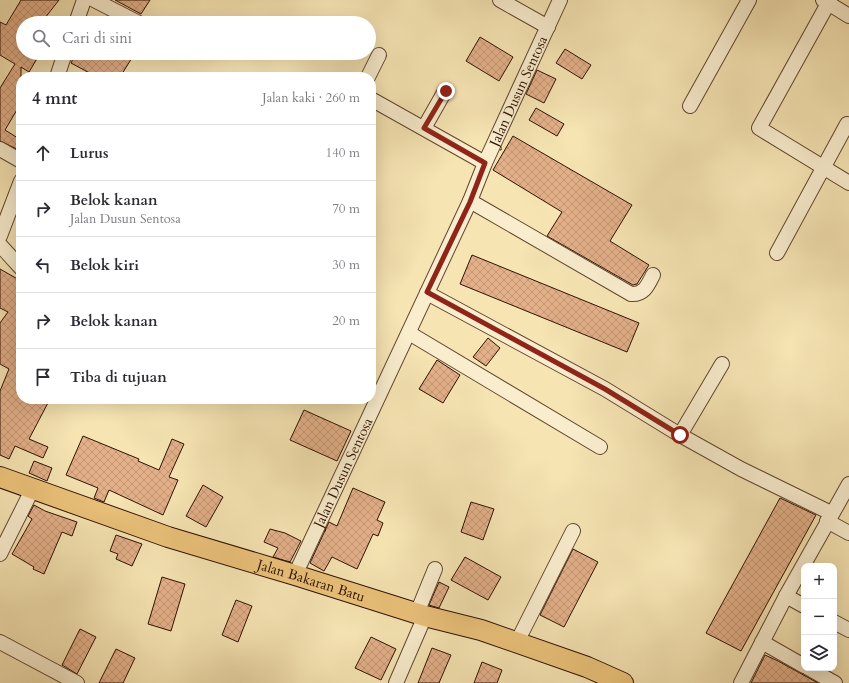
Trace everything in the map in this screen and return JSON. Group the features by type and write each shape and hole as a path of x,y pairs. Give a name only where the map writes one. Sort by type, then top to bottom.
{"highway":[{"name":"Jalan Bakaran Batu","path":"0,477 168,537 421,614 481,630 587,667 623,683"}],"street":[{"path":"78,16 84,0"},
{"path":"94,0 125,16"},
{"path":"500,0 548,28"},
{"name":"Jalan Dusun Sentosa","path":"376,402 470,202 485,163 560,0"},
{"path":"690,106 749,0"},
{"path":"849,16 827,1 759,128 849,183"},
{"path":"370,72 379,55"},
{"path":"59,72 63,60"},
{"path":"424,128 446,91"},
{"path":"376,102 485,163"},
{"path":"777,253 847,124"},
{"path":"0,149 16,158"},
{"path":"0,236 4,212 16,190"},
{"path":"470,202 631,294 638,294 643,291 653,275"},
{"path":"0,245 16,263"},
{"path":"427,292 605,389 680,435 829,517 849,533"},
{"path":"408,333 600,447"},
{"path":"680,435 722,364"},
{"name":"Jalan Dusun Sentosa","path":"295,575 375,404"},
{"path":"741,683 786,596 829,517 849,484"},
{"path":"0,554 33,488"},
{"path":"517,642 573,531"},
{"path":"396,683 421,614 435,568"},
{"path":"786,596 801,604"},
{"path":"837,624 849,630"},
{"path":"0,642 77,683"},
{"path":"762,642 801,664"},
{"path":"813,671 835,683"}],"building":[{"path":"21,0 59,0 46,16 16,16 16,60 36,60 29,72 21,67 21,72 16,72 16,111 5,130 16,137 16,149 0,141 0,88 15,64 0,55 0,22 6,25"},
{"path":"115,0 150,0 141,14"},
{"path":"480,37 513,57 499,81 466,61"},
{"path":"565,49 591,65 582,79 556,63"},
{"path":"72,60 131,60 123,72 88,72 71,63"},
{"path":"537,70 556,79 544,103 526,94"},
{"path":"536,108 564,124 557,136 529,120"},
{"path":"513,136 632,205 610,241 649,265 637,284 633,285 547,236 562,212 493,170"},
{"path":"472,255 639,323 627,352 460,284"},
{"path":"0,269 16,278 16,404 47,404 29,439 48,447 43,458 15,446 9,459 0,455 0,391 9,369 0,364 0,323 8,312 0,308"},
{"path":"488,338 500,348 486,366 473,357"},
{"path":"437,360 460,375 443,403 419,389"},
{"path":"304,410 351,431 337,461 290,440"},
{"path":"83,436 139,459 138,461 159,470 172,439 184,444 169,477 178,480 163,515 109,490 104,502 94,498 98,488 66,475"},
{"path":"34,461 52,468 47,481 29,473"},
{"path":"203,485 223,497 206,527 186,516"},
{"path":"353,488 385,502 377,520 383,523 378,536 373,534 357,569 332,557 324,571 310,563 329,522 337,526"},
{"path":"780,498 816,515 741,651 706,633"},
{"path":"471,502 494,509 483,540 461,532"},
{"path":"34,505 45,511 77,522 72,536 62,532 44,574 33,569 34,567 12,554 32,519 28,516"},
{"path":"270,529 285,533 301,541 290,562 273,557 278,548 264,542"},
{"path":"116,535 142,544 132,566 116,559 118,554 110,551"},
{"path":"573,549 598,562 564,627 540,615"},
{"path":"465,557 501,577 488,600 451,580"},
{"path":"162,577 185,584 171,631 148,624"},
{"path":"439,582 449,587 439,608 429,605"},
{"path":"236,600 252,606 238,642 222,635"},
{"path":"80,629 96,637 77,674 62,665"},
{"path":"371,637 396,649 381,680 355,668"},
{"path":"432,648 451,655 439,683 418,683"},
{"path":"116,649 135,658 123,683 99,683"},
{"path":"765,655 778,661 818,683 751,683"},
{"path":"482,662 502,670 497,683 474,683"}],"route":[{"path":"446,91 424,128 485,163 470,202 427,292 605,389 680,435"}]}
